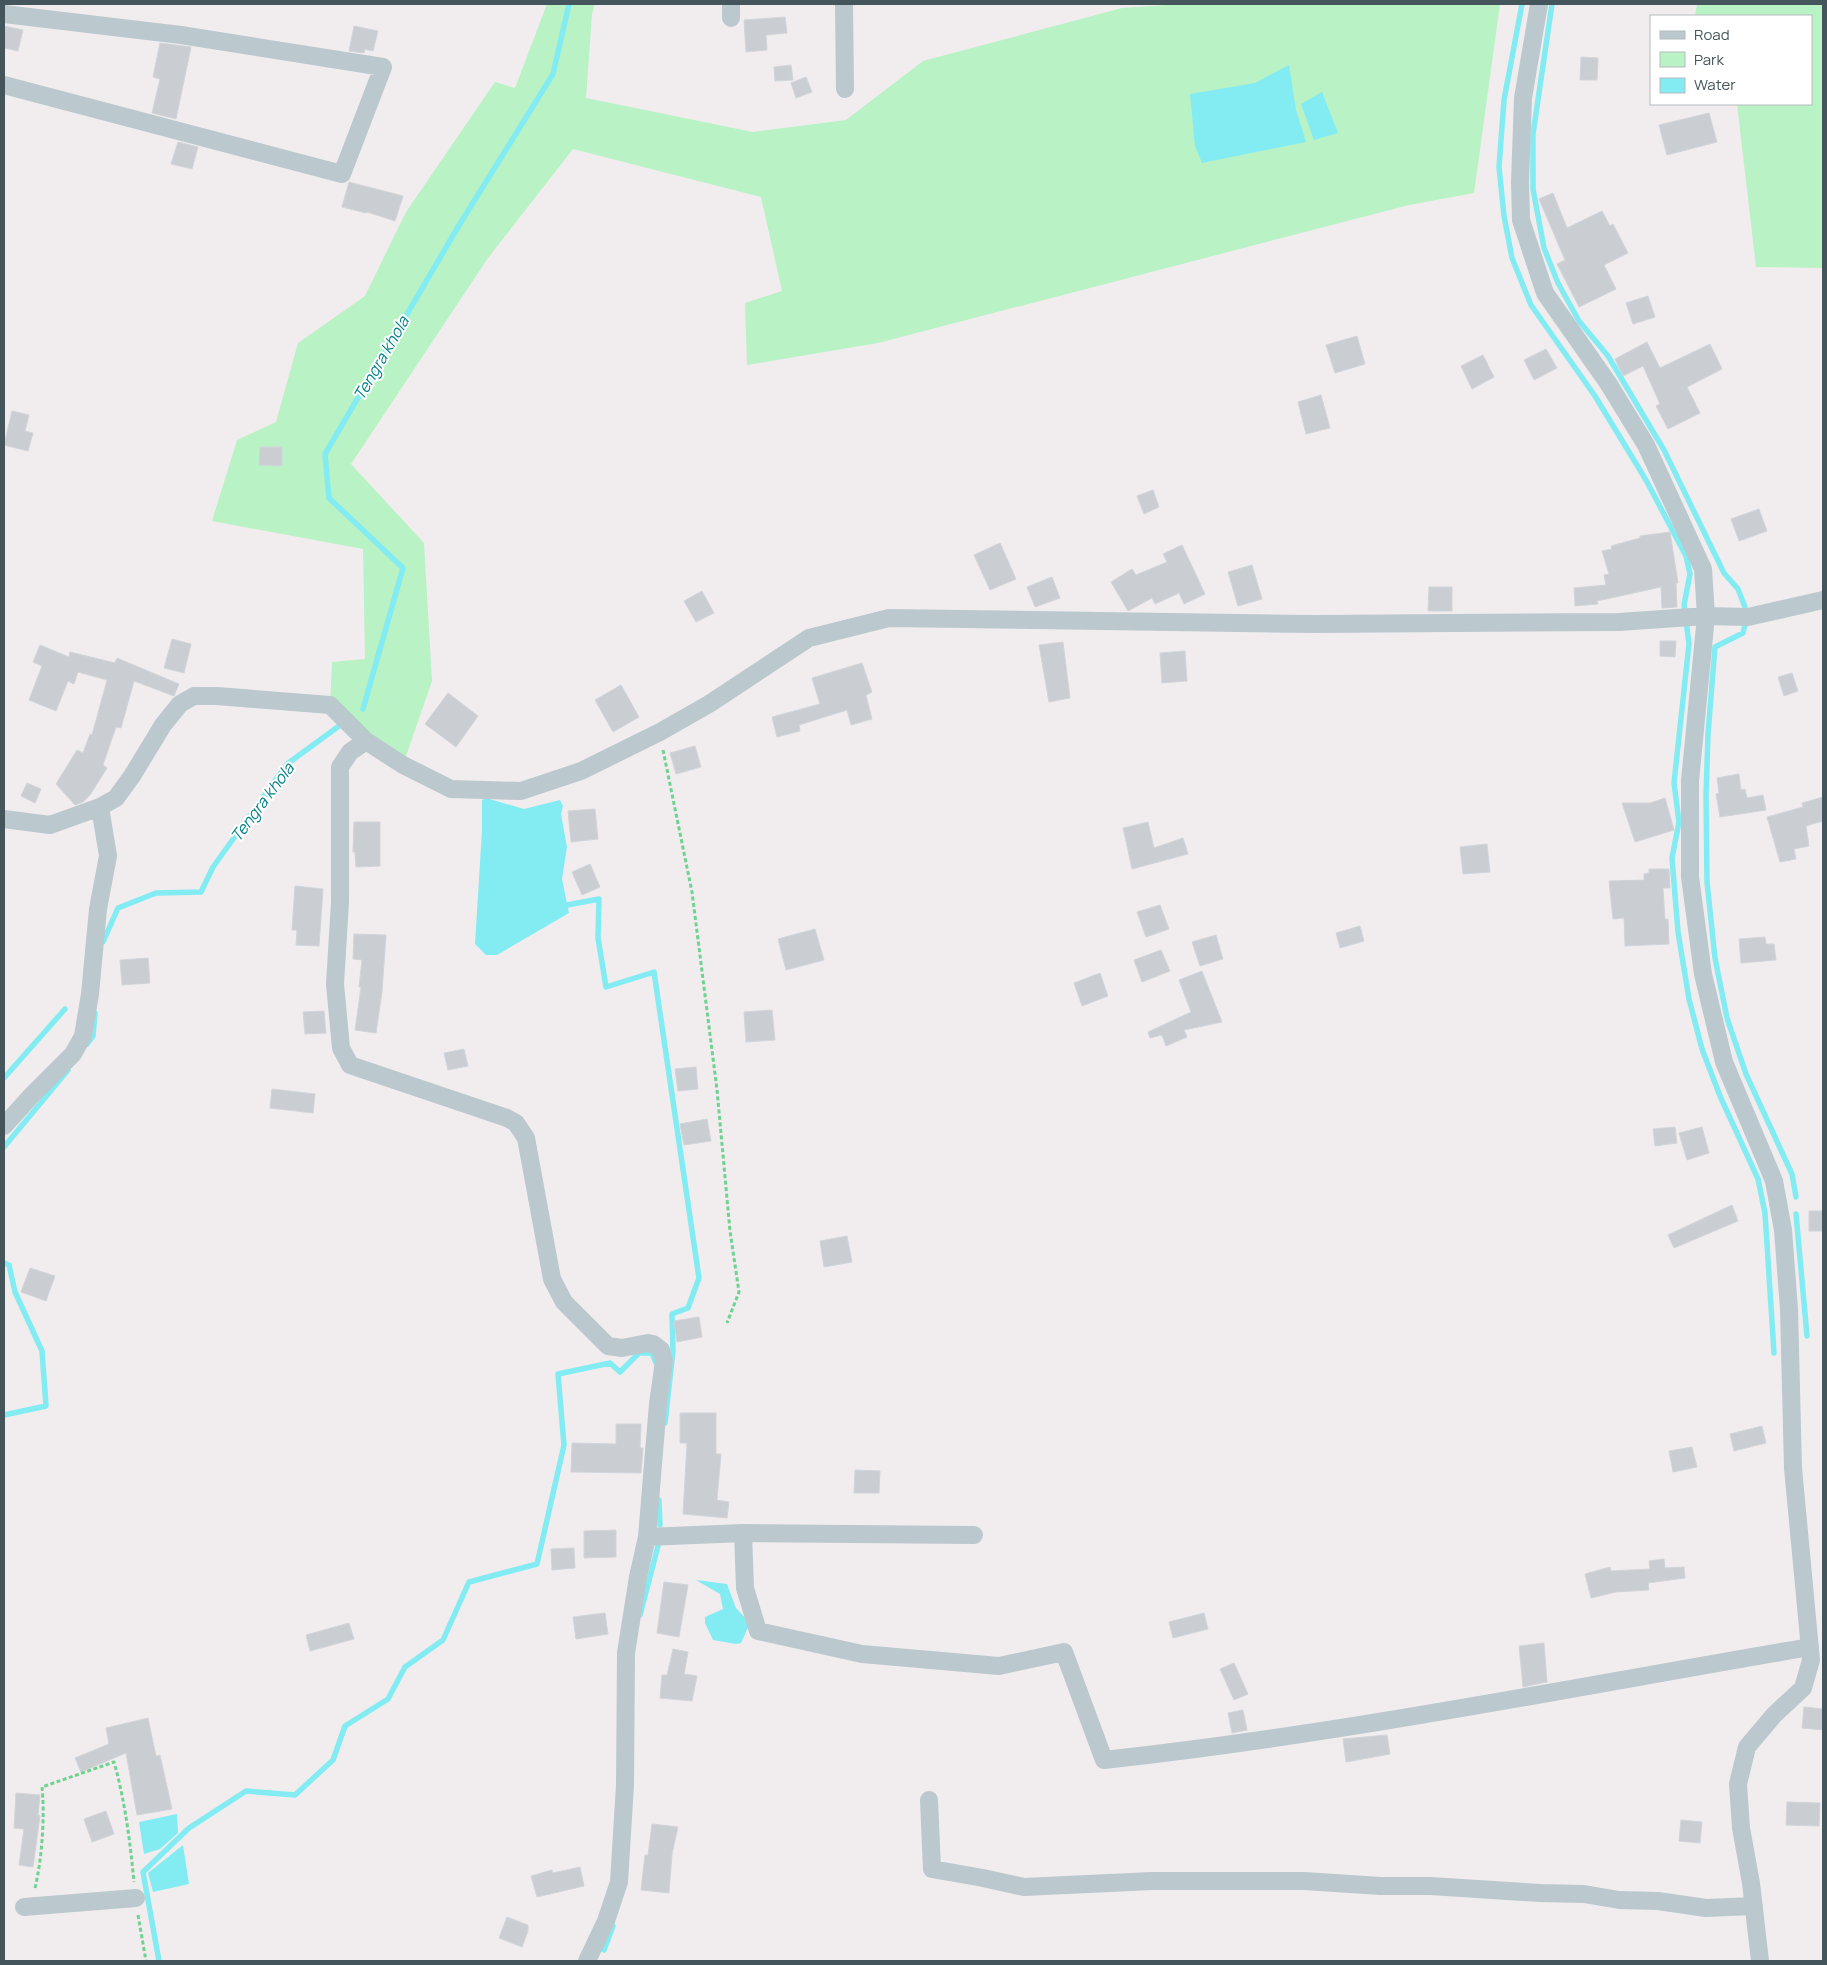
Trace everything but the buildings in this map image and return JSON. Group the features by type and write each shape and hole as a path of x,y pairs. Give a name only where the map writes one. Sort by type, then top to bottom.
{"street":[{"path":"844,4 845,89"},
{"path":"1539,4 1523,98 1520,182 1521,220 1545,293 1608,383 1646,445 1703,569 1706,616 1690,781 1690,876 1703,974 1724,1062 1774,1181 1783,1230 1789,1309 1793,1468 1811,1660 1803,1688 1774,1715 1747,1747 1738,1784 1741,1828 1754,1906 1760,1961"},
{"path":"4,14 181,35 383,67 342,174 4,85"},
{"path":"4,819 50,825 100,807 116,798 132,776 163,725 180,704 194,696 217,696 330,705 366,741 403,765 452,789 521,792 581,770 660,732 709,704 809,638 888,618 1324,624 1619,622 1706,616 1748,617 1823,600"},
{"path":"366,741 350,752 340,767 340,902 335,984 341,1048 350,1065 507,1118 516,1123 526,1138 552,1279 564,1302 608,1346 622,1348 648,1343 653,1344 661,1350 664,1361 658,1404 647,1537 638,1577 626,1653 625,1785 619,1882 606,1920 588,1961"},
{"path":"4,1126 73,1054 83,1036 90,994 98,909 108,856 100,807"},
{"path":"743,1533 745,1588 758,1631 862,1654 999,1666 1064,1652 1104,1760 1197,1750 1430,1713 1810,1648"},
{"path":"647,1537 743,1533 974,1536"},
{"path":"929,1800 932,1869 1024,1887 1152,1882 1304,1881 1584,1894 1619,1900 1658,1901 1706,1908 1754,1906"},
{"path":"24,1907 136,1898"}],"path":[{"path":"660,732 669,785 692,892 715,1071 730,1230 739,1292 727,1323"},
{"path":"24,1907 34,1896 39,1873 42,1787 114,1762 130,1837 136,1898 146,1961"}],"green space":[{"path":"547,4 595,4 592,14 586,98 753,132 846,120 923,61 1122,8 1180,4 1500,4 1474,193 1409,205 878,343 747,365 745,303 782,291 761,197 573,149 488,258 351,464 424,543 432,681 403,765 330,705 332,662 365,659 363,549 212,521 237,440 276,422 298,343 365,296 406,212 495,82 515,88"},
{"path":"1697,4 1823,4 1823,268 1756,267 1737,105 1812,105 1812,15 1695,15"}],"water":[{"path":"1289,65 1296,110 1306,142 1202,163 1195,146 1190,94 1255,83"},
{"path":"1322,92 1338,133 1314,140 1301,104"},
{"path":"486,798 524,809 560,800 563,806 561,814 567,847 562,879 569,913 497,955 486,955 475,944 482,800"},
{"path":"696,1580 727,1584 736,1608 750,1623 741,1643 736,1644 713,1640 705,1623 705,1617 723,1609 720,1594"},
{"path":"177,1814 178,1833 160,1849 144,1854 139,1822"},
{"path":"183,1845 189,1884 153,1892 148,1873"}],"waterway":[{"name":"Tengra khola","path":"363,709 403,568 329,498 325,454 458,227 553,74 569,4"},
{"path":"1522,4 1504,100 1499,167 1504,216 1512,258 1531,305 1595,396 1646,480 1686,556 1690,574 1684,605 1689,644 1674,783 1679,822 1672,858 1678,932 1689,999 1702,1049 1720,1096 1758,1179 1765,1213 1774,1353"},
{"path":"1552,4 1533,134 1533,189 1544,248 1558,283 1579,321 1608,356 1664,450 1724,573 1738,589 1745,607"},
{"path":"1745,625 1743,633 1715,647 1708,734 1706,796 1707,882 1715,958 1727,1018 1746,1074 1792,1174 1796,1197"},
{"name":"Tengra khola","path":"103,942 118,908 156,893 201,892 213,867 287,764 339,726"},
{"path":"567,905 599,899 598,938 606,987 654,972 699,1278 688,1308 672,1314 673,1351 665,1423"},
{"path":"4,1078 65,1009"},
{"path":"87,1044 93,1036 95,1013"},
{"path":"4,1147 68,1070"},
{"path":"1796,1214 1807,1336"},
{"path":"4,1263 9,1265 15,1292 42,1351 46,1406 4,1415"},
{"path":"159,1961 143,1872 189,1828 246,1791 295,1795 333,1760 345,1726 388,1699 405,1667 443,1640 469,1582 537,1564 564,1445 558,1374 610,1363 620,1372 639,1353 652,1353 656,1363"},
{"path":"659,1500 660,1525"},
{"path":"640,1615 659,1542"},
{"path":"604,1950 613,1926"}]}
